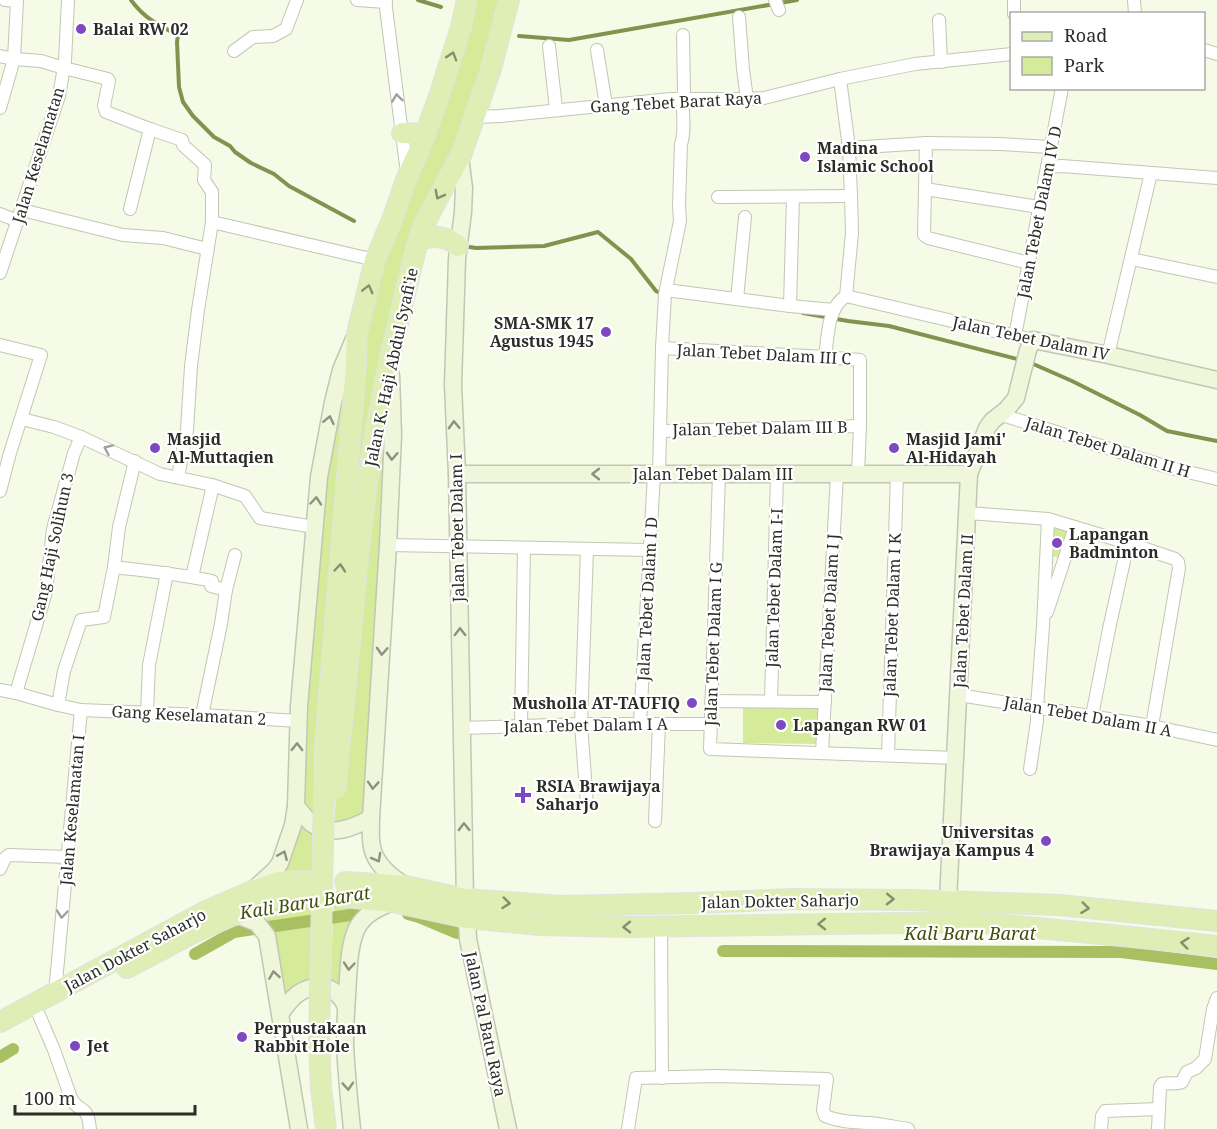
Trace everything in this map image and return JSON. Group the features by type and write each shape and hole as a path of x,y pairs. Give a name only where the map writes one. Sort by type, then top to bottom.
{"main road":[{"name":"Jalan K. Haji Abdul Syafi'ie","path":"332,747 343,631 357,333 378,253 440,96 466,0"},
{"name":"Jalan K. Haji Abdul Syafi'ie","path":"343,631 360,543 373,446 390,356 418,241 460,157 489,72 509,0"},
{"path":"402,133 426,134"},
{"path":"418,241 426,237 439,237 451,240 458,246"},
{"path":"326,1129 319,1041 332,747"},
{"path":"332,747 334,831 329,1043 337,1129"},
{"name":"Jalan Dokter Saharjo","path":"0,1022 193,917 250,892 279,882 308,887 242,916 195,932 0,1036"},
{"name":"Jalan Dokter Saharjo","path":"1217,921 1059,905 948,901 794,899 567,906 519,904 466,909 406,886 345,889 388,904 466,909 566,926 973,922 1217,946"},
{"path":"1132,937 1134,914"}],"street":[{"path":"0,108 4,80 14,59 17,1 5,0"},
{"name":"Jalan Keselamatan","path":"0,273 59,96 64,68 68,0"},
{"path":"234,51 253,37 273,36 286,29 297,0"},
{"path":"357,0 385,1 407,177"},
{"path":"739,17 747,99"},
{"path":"939,20 940,62"},
{"name":"Jalan Tebet Dalam I D","path":"640,723 649,550 660,431 666,294 680,221 681,144 684,136 683,35"},
{"path":"549,46 556,109"},
{"path":"597,50 606,105"},
{"name":"Gang Tebet Barat Raya","path":"474,117 682,98 764,98 840,79 915,64 1010,54"},
{"path":"0,56 41,61 108,79 104,106 108,114 179,138 183,146 204,165 204,180 212,192 212,222 191,366 187,430 178,477"},
{"path":"825,357 832,315 841,299 846,296 852,233 849,148 840,79"},
{"name":"Jalan Tebet Dalam IV D","path":"1015,336 1062,90"},
{"path":"130,209 150,129"},
{"path":"849,148 926,143 1051,147"},
{"path":"926,143 924,233 928,238 1029,263"},
{"name":"Jalan Tebet Dalam I","path":"460,157 464,212 458,246 453,386 457,474 466,909"},
{"path":"1047,168 1062,166 1217,178"},
{"path":"1108,355 1151,173"},
{"path":"926,189 1039,207"},
{"path":"717,197 851,196"},
{"path":"790,306 793,197"},
{"path":"0,214 20,215 123,235 163,238 207,249"},
{"path":"737,299 745,217"},
{"path":"212,222 378,253"},
{"path":"1131,259 1217,277"},
{"path":"666,294 737,299 790,306 832,315"},
{"name":"Jalan Tebet Dalam IV","path":"846,296 1015,336 1031,345 1108,355 1217,380"},
{"path":"250,892 280,863 293,825 296,806 298,721 318,477 341,370 357,333"},
{"path":"0,345 41,355 22,419 5,452 0,491"},
{"name":"Jalan Tebet Dalam II","path":"948,901 969,474 987,428 992,420 1006,410 1016,398 1031,345"},
{"name":"Jalan Tebet Dalam III C","path":"662,348 860,360 858,474"},
{"path":"390,356 393,435 371,846 378,863 397,881 406,886"},
{"name":"Jalan Tebet Dalam II H","path":"999,414 1171,468 1217,479"},
{"path":"22,419 81,437 160,474 212,485 245,496 260,518 314,527"},
{"name":"Jalan Tebet Dalam III B","path":"660,431 860,426"},
{"name":"Gang Haji Solihun 3","path":"16,693 46,592 53,529 74,453 81,437"},
{"path":"58,705 64,671 81,620 104,617 119,527 135,461"},
{"name":"Jalan Tebet Dalam III","path":"457,474 969,474"},
{"name":"Jalan Tebet Dalam I G","path":"719,474 710,749 956,758"},
{"name":"Jalan Tebet Dalam I-I","path":"771,701 777,474"},
{"name":"Jalan Tebet Dalam I J","path":"822,753 837,474"},
{"name":"Jalan Tebet Dalam I K","path":"888,755 897,474"},
{"path":"192,577 212,485"},
{"path":"968,513 1048,519 1128,543 1179,562 1152,726"},
{"path":"1030,770 1037,721 1048,519"},
{"path":"1043,626 1074,527"},
{"path":"1092,716 1128,543"},
{"path":"388,545 649,550"},
{"path":"521,726 524,548"},
{"path":"587,549 581,724 587,805"},
{"path":"202,715 235,555"},
{"path":"114,567 212,581 212,586 226,590"},
{"path":"147,712 149,665 167,573"},
{"path":"0,690 81,710"},
{"name":"Jalan Tebet Dalam II A","path":"959,695 1152,726 1217,740"},
{"path":"711,701 825,702"},
{"name":"Gang Keselamatan 2","path":"81,710 298,721"},
{"name":"Jalan Keselamatan I","path":"55,993 81,710"},
{"name":"Jalan Tebet Dalam I A","path":"462,728 640,723 711,724"},
{"path":"655,821 658,724"},
{"path":"296,806 312,824 333,831 353,827 371,818"},
{"path":"0,869 9,855 68,857"},
{"path":"352,1129 345,1041 353,938 357,926 375,909 388,904"},
{"name":"Jalan Pal Batu Raya","path":"466,909 468,939 508,1129"},
{"path":"242,916 257,923 267,936 298,1129"},
{"path":"661,926 662,1078"},
{"path":"280,1014 290,1000 300,993 319,987 334,990 342,998 346,1007"},
{"path":"1158,1129 1160,1087 1165,1083 1182,1082 1187,1072 1196,1068 1205,1059 1213,1009 1217,998"},
{"path":"39,1015 74,1105 87,1114 90,1129"},
{"path":"628,1129 636,1078 761,1076 827,1079 823,1110 825,1116 857,1126 871,1123 908,1129"},
{"path":"1101,1129 1102,1116 1105,1111 1159,1109"}],"green space":[{"path":"466,0 509,0 441,192 390,356 371,818 334,831 337,773 321,872 295,880 275,870 283,855 333,402"},
{"name":"Lapangan Badminton","path":"1052,527 1067,531 1061,558 1046,555"},
{"name":"Lapangan RW 01","path":"743,703 821,707 819,744 743,743"},
{"path":"322,895 320,988 280,1014 271,956 249,919 269,900"},
{"path":"334,897 393,902 357,926 346,1007 330,992"}],"waterway":[{"path":"131,0 141,12 178,35 179,87 183,102 214,137 230,146 251,163 274,174 289,186 354,221"},
{"path":"418,0 441,7"},
{"path":"519,36 569,40 797,0"},
{"path":"463,246 476,248 544,246 598,232 631,259 656,291 662,294"},
{"path":"803,313 889,326 1021,360"},
{"path":"1031,363 1072,381 1167,431 1217,441"},
{"name":"Kali Baru Barat","path":"195,954 234,932 371,912"},
{"name":"Kali Baru Barat","path":"408,914 457,933"},
{"name":"Kali Baru Barat","path":"723,951 1121,952 1217,964"},
{"name":"Kali Baru Barat","path":"0,1057 13,1049"}],"place":[{"name":"Balai RW 02","path":"81,29"},
{"name":"Madina Islamic School","path":"805,157"},
{"name":"SMA-SMK 17 Agustus 1945","path":"606,332"},
{"name":"Masjid Al-Muttaqien","path":"155,448"},
{"name":"Masjid Jami' Al-Hidayah","path":"894,448"},
{"name":"Lapangan Badminton","path":"1057,543"},
{"name":"Musholla AT-TAUFIQ","path":"692,703"},
{"name":"Lapangan RW 01","path":"781,725"},
{"name":"RSIA Brawijaya Saharjo","path":"523,795"},
{"name":"Universitas Brawijaya Kampus 4","path":"1046,841"},
{"name":"Perpustakaan Rabbit Hole","path":"242,1037"},
{"name":"Jet","path":"75,1046"}]}
